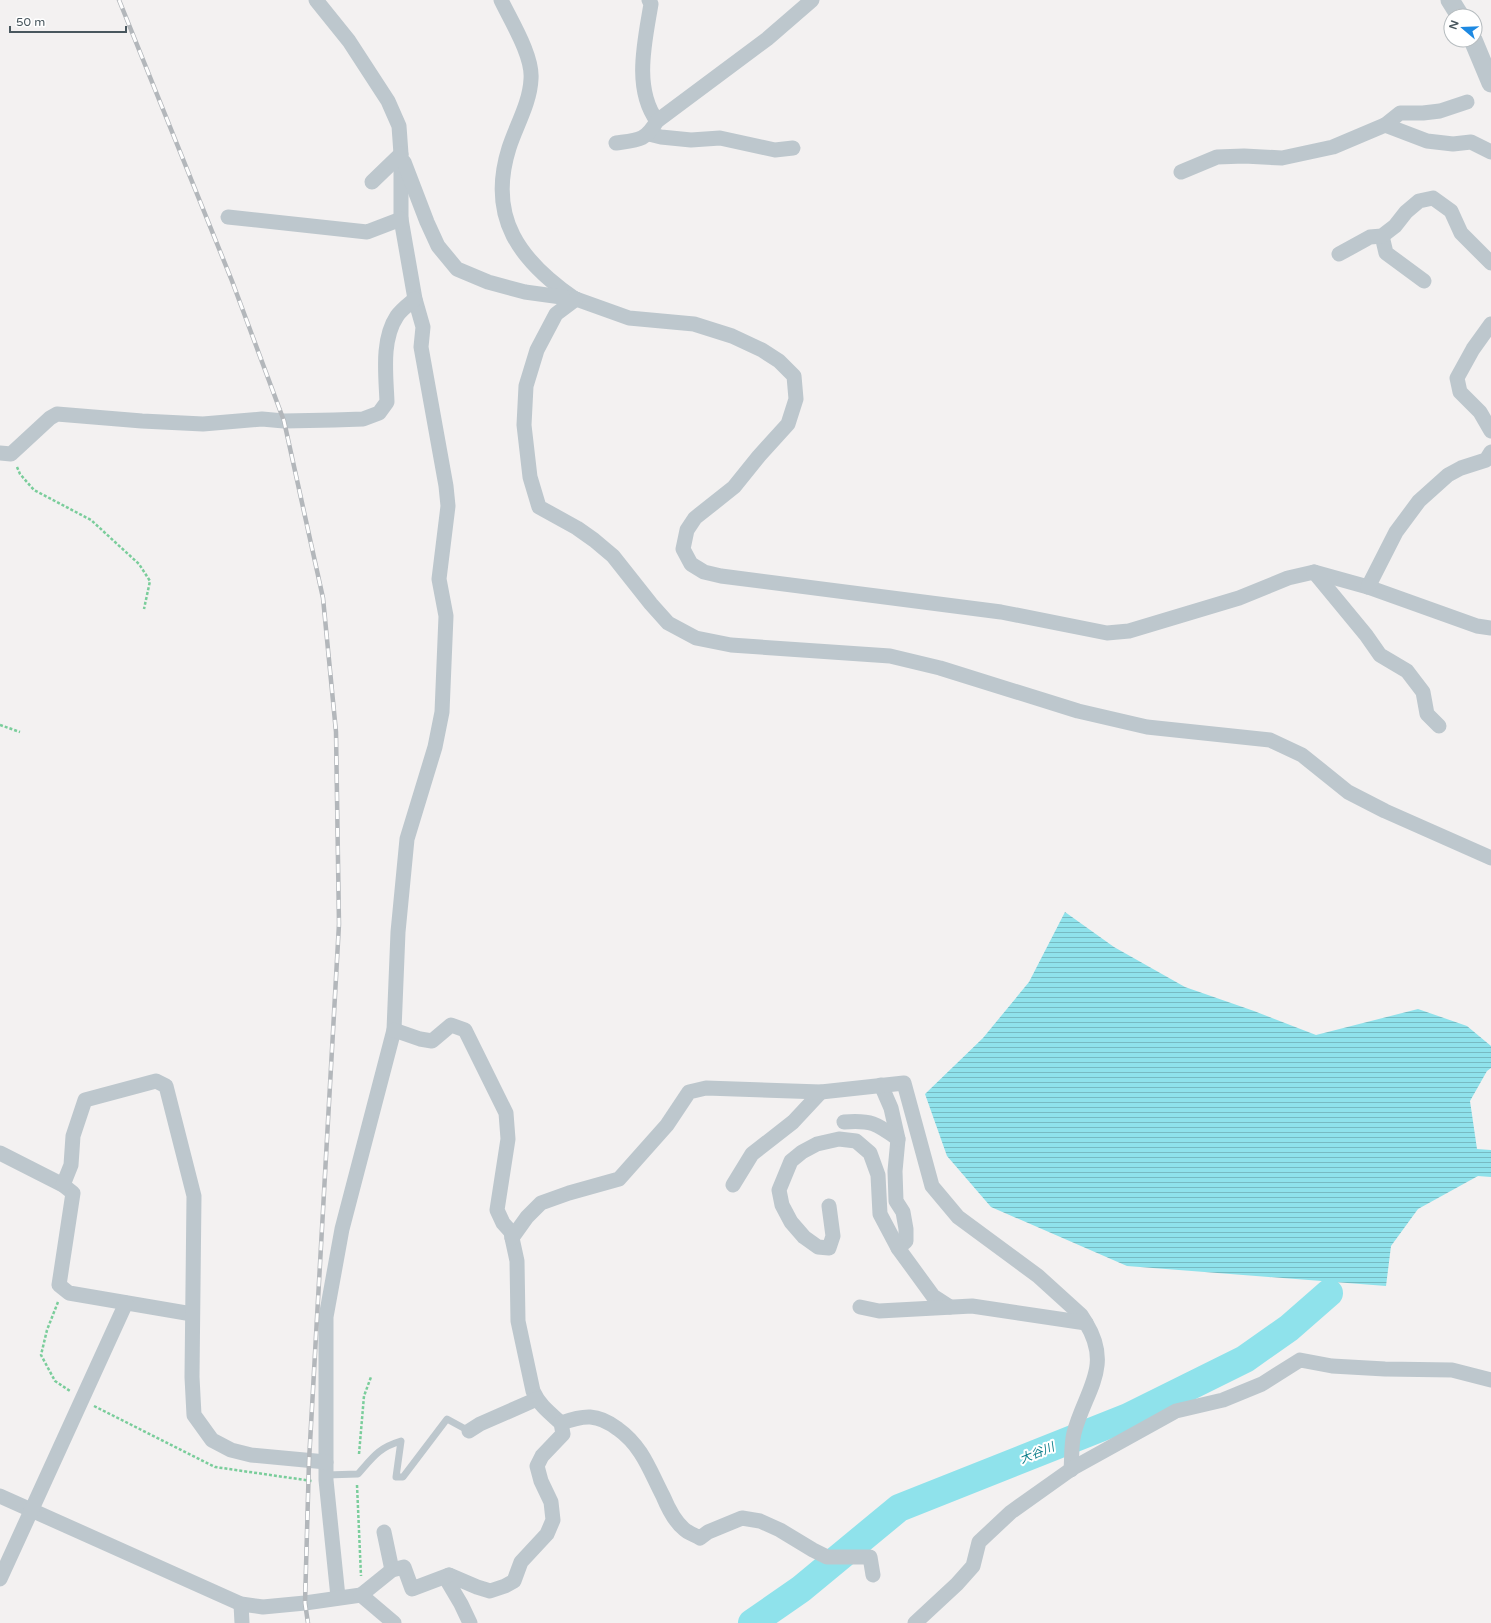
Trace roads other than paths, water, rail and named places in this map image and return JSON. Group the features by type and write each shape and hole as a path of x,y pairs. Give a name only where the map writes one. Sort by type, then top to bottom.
{"street":[{"path":"316,0 349,41 388,101 399,126 401,154 401,219 415,299 423,327 421,347 446,486 448,506 439,579 446,616 442,712 435,748 408,839 398,932 394,1030 342,1229 326,1317 326,1469 338,1597"},
{"path":"501,0 529,60 532,78 529,94 509,149 502,177 502,204 511,233 524,253 542,271 576,299"},
{"path":"649,0 651,4 643,71 645,92 650,111 657,121"},
{"path":"616,143 636,140 649,134 657,121 767,39 812,0"},
{"path":"1476,48 1491,83"},
{"path":"1181,172 1217,157 1244,156 1282,158 1333,147 1385,125 1400,113 1423,114 1440,111 1467,102"},
{"path":"1385,125 1427,141 1453,144 1471,142 1491,152"},
{"path":"649,134 691,140 720,138 775,150 793,148"},
{"path":"372,182 401,154"},
{"path":"401,154 427,222 438,246 457,269 488,282 524,292 576,299 629,318 694,324 732,336 762,350 779,361 794,376 796,399 788,424 734,487 695,518 687,530 683,549 691,564 704,572 721,576 1001,612 1107,633 1129,631 1238,598 1288,578 1314,572 1368,587 1477,626 1491,628"},
{"path":"1339,254 1370,237 1382,236 1395,226 1406,212 1419,201 1433,198 1451,211 1461,233 1491,263"},
{"path":"228,217 367,232 401,219"},
{"path":"1382,236 1386,253 1424,281"},
{"path":"6,453 57,414 142,422 203,424 262,419 284,421 363,419 379,412 387,402 386,372 388,338 397,316 415,299"},
{"path":"576,299 556,314 537,350 526,386 524,425 530,477 539,507 583,532 613,556 668,623 696,638 731,645 890,656 940,668 1078,711 1147,727 1270,740 1302,755 1354,796 1385,812 1491,858"},
{"path":"1491,324 1473,349 1457,378 1460,392 1480,412 1491,430"},
{"path":"1368,587 1396,532 1419,501 1448,475 1461,468 1486,460 1491,452"},
{"path":"1314,572 1366,635 1380,655 1407,671 1423,692 1427,714 1439,726"},
{"path":"0,1496 241,1604 263,1607 361,1595 392,1570 404,1567 412,1589 449,1575 490,1591 514,1581 522,1562 547,1534 553,1520 551,1502 540,1481 537,1466 542,1456 563,1434 561,1423 547,1411 537,1399 533,1391 518,1321 517,1261 511,1232 503,1223 497,1210 508,1139 506,1113 465,1030 451,1025 432,1041 420,1039 394,1030"},
{"path":"64,1185 71,1165 73,1136 85,1100 156,1081 166,1086 194,1196 192,1377 194,1415 212,1440 231,1450 326,1469"},
{"path":"512,1238 527,1217 541,1203 569,1193 619,1180 667,1124 689,1092 706,1088 821,1092 904,1083 932,1186 958,1217 1038,1276 1081,1315 1097,1343 1098,1365 1096,1377 1074,1434 1070,1470"},
{"path":"881,1085 891,1108 898,1139 895,1170 896,1201 903,1212 906,1229 906,1240 898,1248"},
{"path":"733,1185 752,1154 793,1122 821,1092"},
{"path":"844,1122 861,1121 877,1124 898,1139"},
{"path":"829,1206 833,1236 829,1248 818,1247 804,1238 791,1222 782,1205 779,1190 785,1174 791,1161 802,1152 817,1144 839,1139 856,1141 870,1153 878,1175 880,1214 898,1248 933,1296 950,1307"},
{"path":"0,1154 64,1185 73,1193 59,1285 69,1293 192,1314"},
{"path":"0,1579 126,1303"},
{"path":"860,1307 879,1311 972,1306 1086,1323"},
{"path":"915,1623 957,1584 973,1566 979,1542 1011,1512 1070,1470 1176,1412 1223,1400 1262,1384 1300,1360 1332,1366 1385,1369 1452,1370 1491,1380"},
{"path":"469,1431 480,1424 537,1399"},
{"path":"561,1423 580,1416 593,1417 612,1424 629,1436 640,1450 671,1514 684,1530 700,1538 708,1532 742,1518 760,1521 780,1530 812,1550 828,1557 870,1557 873,1574"},
{"path":"384,1532 392,1570"},
{"path":"449,1575 448,1582 470,1623"},
{"path":"361,1595 394,1623"},
{"path":"241,1604 242,1623"}],"lane":[{"path":"326,1469 358,1474 375,1453 392,1443 401,1441 396,1478 403,1477 412,1463 447,1419 469,1431"}],"water":[{"path":"1065,912 1114,947 1185,987 1254,1011 1316,1035 1418,1009 1467,1026 1491,1046 1491,1068 1487,1071 1470,1101 1477,1149 1491,1150 1491,1177 1478,1176 1418,1209 1391,1246 1386,1286 1127,1266 991,1207 947,1156 925,1094 983,1038 1029,982"}],"waterway":[{"name":"大谷川","path":"752,1623 801,1589 899,1508 1128,1417 1245,1359 1289,1328 1329,1293"}],"railway":[{"path":"119,0 232,281 284,421 323,598 336,732 339,924 309,1461 305,1603 308,1623"}]}
